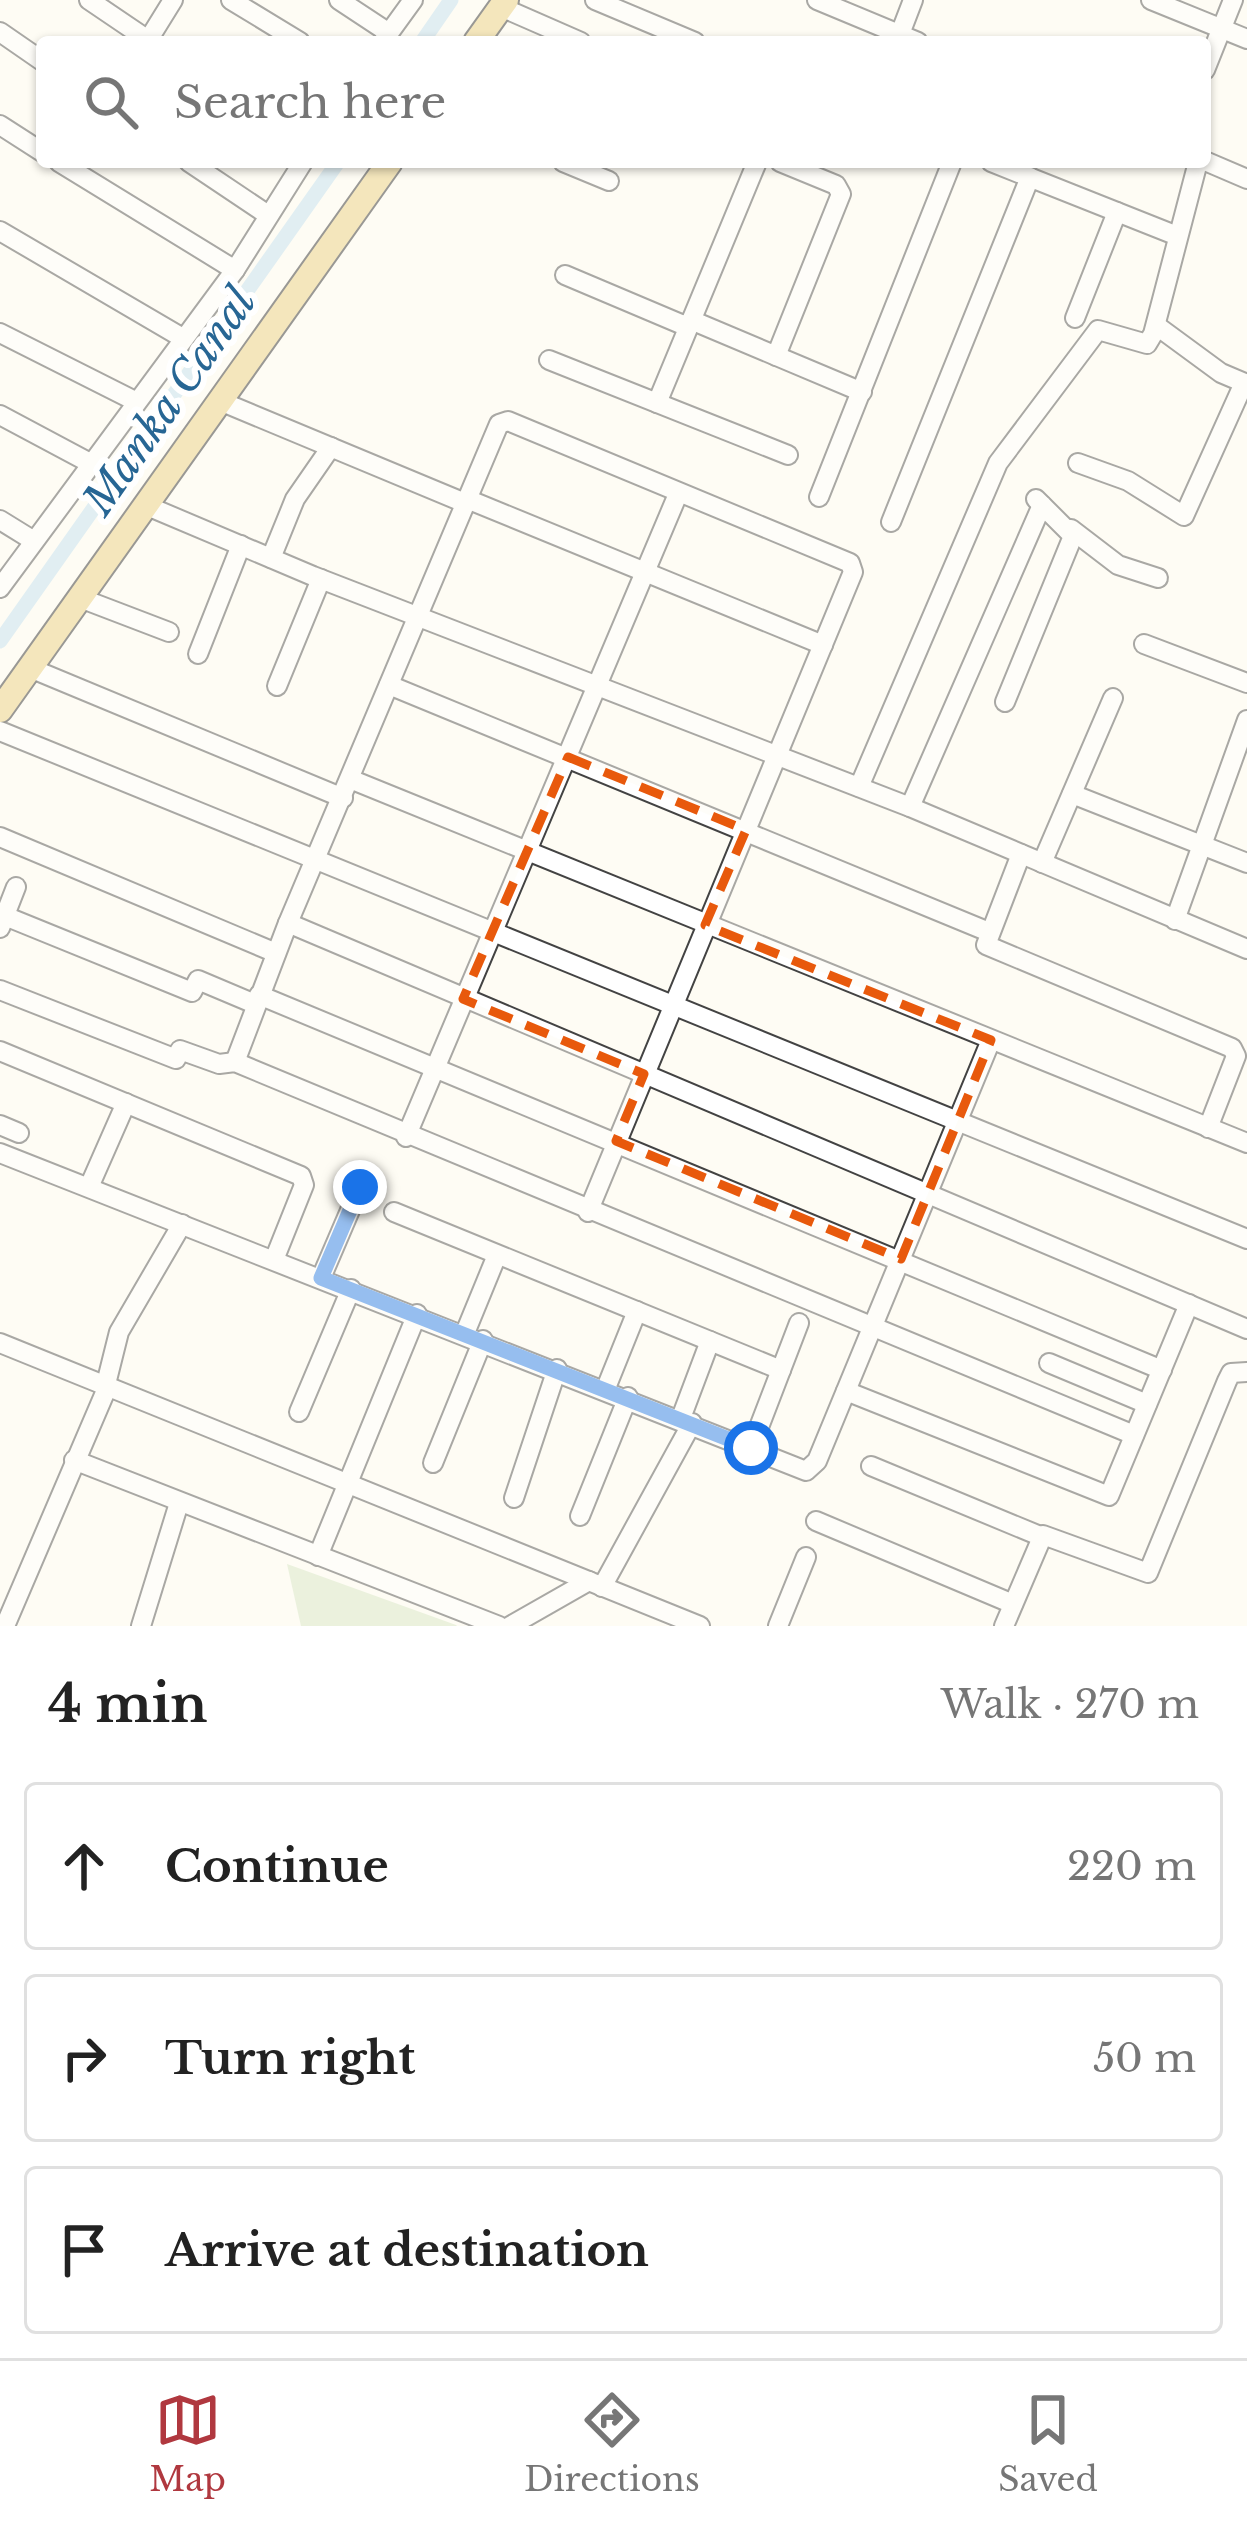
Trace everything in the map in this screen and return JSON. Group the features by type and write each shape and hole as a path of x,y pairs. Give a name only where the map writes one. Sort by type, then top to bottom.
{"main road":[{"path":"480,36 503,3"},
{"path":"0,710 386,168"}],"street":[{"path":"89,0 142,36"},
{"path":"152,36 173,0"},
{"path":"231,0 290,36"},
{"path":"339,0 384,36"},
{"path":"387,36 412,0"},
{"path":"595,0 681,36"},
{"path":"817,0 904,36"},
{"path":"909,36 913,0"},
{"path":"1151,0 1247,39"},
{"path":"1211,55 1232,0"},
{"path":"503,3 569,36"},
{"path":"0,32 36,57"},
{"path":"4,135 36,149"},
{"path":"1211,165 1247,178"},
{"path":"74,168 235,270"},
{"path":"198,168 268,215"},
{"path":"3,578 235,270 299,168"},
{"path":"577,168 609,182"},
{"path":"657,404 755,168"},
{"path":"776,356 841,194 836,185 795,168"},
{"path":"819,497 950,168"},
{"path":"1007,168 1175,236"},
{"path":"859,787 998,463 1098,329 1147,344 1157,326 1175,236 1200,168"},
{"path":"891,522 1030,177"},
{"path":"1075,318 1117,212"},
{"path":"0,231 181,338"},
{"path":"565,274 862,392"},
{"path":"1078,464 1128,481 1184,516 1245,384 1220,373 1157,326"},
{"path":"0,333 135,401"},
{"path":"549,360 788,455"},
{"path":"220,401 824,645"},
{"path":"0,415 90,463"},
{"path":"235,1062 288,923 503,421 850,563 853,572 824,645 588,1212"},
{"path":"271,558 295,499 331,447"},
{"path":"406,1137 679,494"},
{"path":"910,807 1039,502 1118,565 1158,578"},
{"path":"146,505 321,579 910,807 1247,950"},
{"path":"0,520 34,541"},
{"path":"1005,701 1071,529"},
{"path":"198,654 241,545"},
{"path":"277,686 321,579"},
{"path":"80,598 169,632"},
{"path":"1144,644 1247,683"},
{"path":"30,668 346,789 527,850 1247,1143"},
{"path":"389,686 989,932"},
{"path":"1042,863 1113,698"},
{"path":"1174,920 1247,720"},
{"path":"0,731 1247,1239"},
{"path":"1072,794 1247,863"},
{"path":"0,837 276,953"},
{"path":"1021,854 989,932 989,948 1232,1048 1236,1056 1208,1128"},
{"path":"16,887 2,919 192,992 198,980 435,1066 1162,1370"},
{"path":"288,923 1247,1328"},
{"path":"0,990 176,1060 180,1050 219,1064 235,1062 406,1137 1134,1435"},
{"path":"0,1153 812,1469 991,1040"},
{"path":"0,1051 301,1176 304,1185 274,1260"},
{"path":"89,1187 126,1103"},
{"path":"321,1278 360,1187"},
{"path":"394,1212 781,1370"},
{"path":"5,1626 106,1388 119,1333 182,1224"},
{"path":"433,1463 497,1255"},
{"path":"299,1412 350,1289"},
{"path":"846,1391 1105,1497 1111,1494 1190,1304"},
{"path":"606,1388 637,1311"},
{"path":"318,1556 417,1314"},
{"path":"751,1448 799,1323"},
{"path":"510,1626 595,1584 686,1420 710,1341"},
{"path":"0,1343 700,1626"},
{"path":"1049,1363 1147,1404"},
{"path":"514,1498 557,1369"},
{"path":"871,1466 1040,1536 1148,1573 1231,1372 1247,1372"},
{"path":"580,1516 628,1397"},
{"path":"74,1460 499,1626"},
{"path":"141,1626 179,1503"},
{"path":"816,1522 1013,1604"},
{"path":"1004,1626 1040,1536"},
{"path":"778,1626 806,1557"}],"highlighted area":[{"path":"568,757 746,830 705,925 991,1040 901,1259 616,1141 644,1074 463,999"}],"green space":[{"path":"287,1564 456,1625 457,1626 301,1626"}],"waterway":[{"name":"Manka Canal","path":"426,36 451,0"},
{"name":"Manka Canal","path":"0,641 334,168"}],"route":[{"path":"360,1187 321,1278 751,1448"}]}
